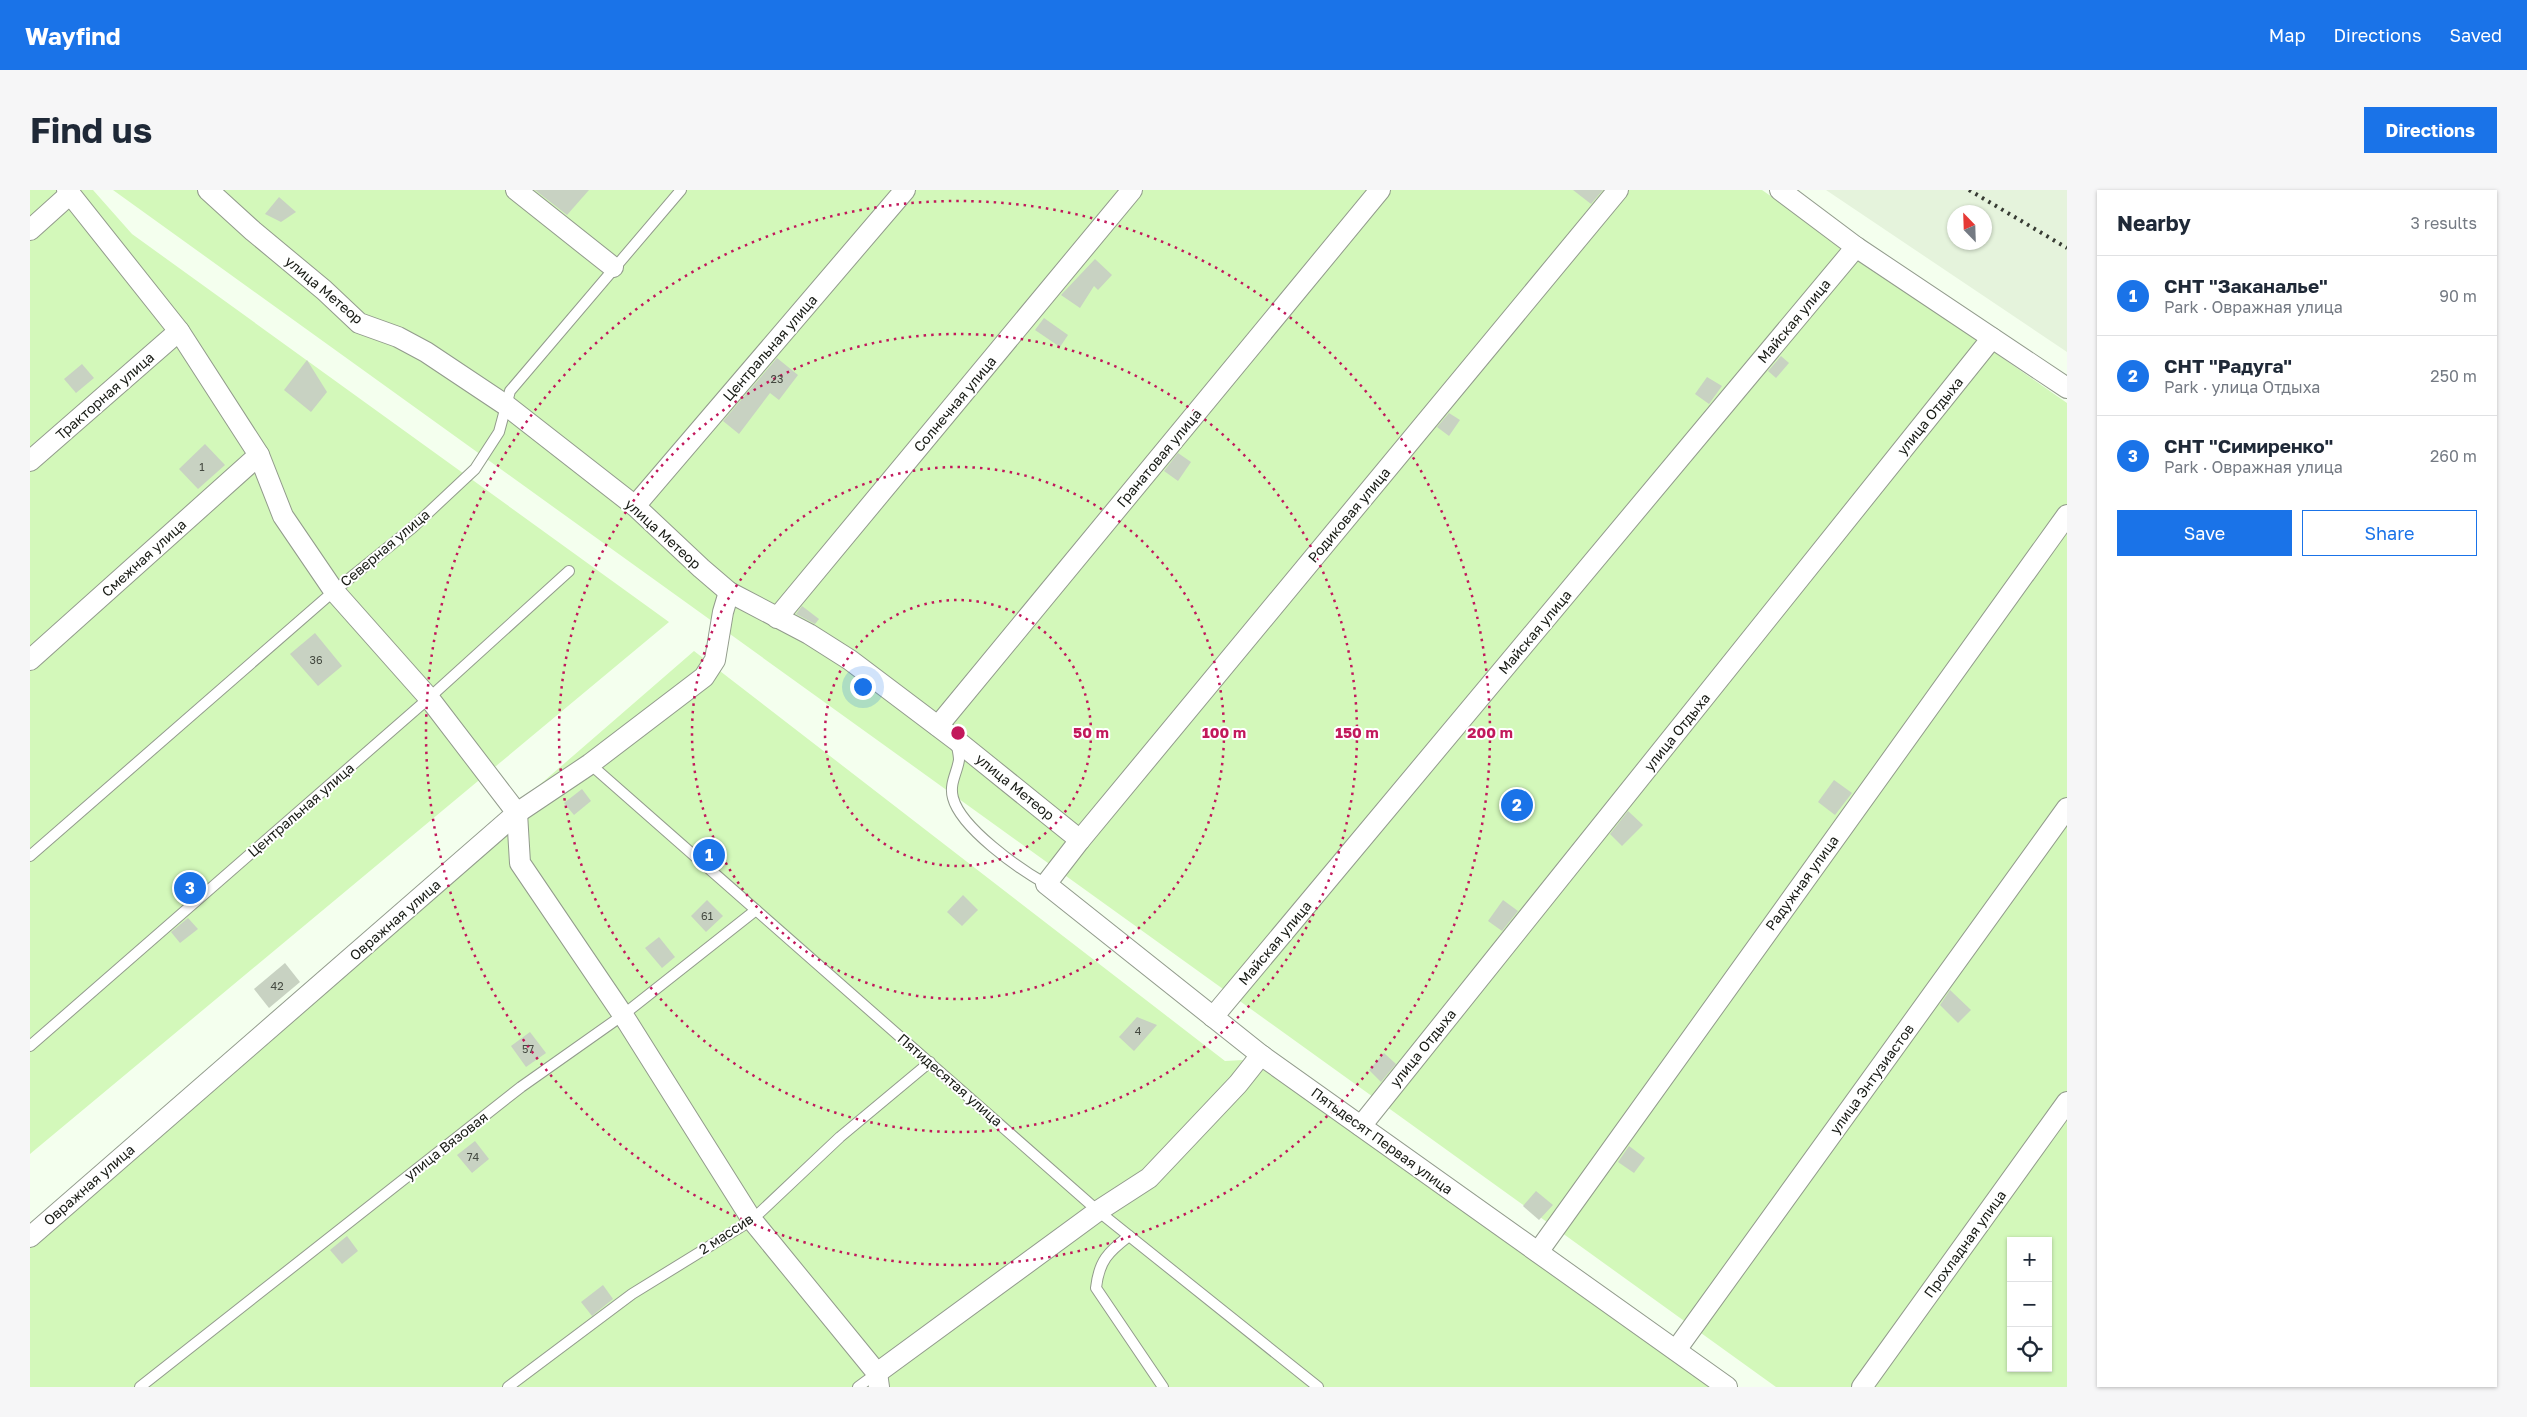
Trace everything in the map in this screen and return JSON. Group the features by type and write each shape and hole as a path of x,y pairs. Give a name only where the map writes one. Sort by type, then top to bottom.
{"street":[{"name":"улица Метеор","path":"208,190 253,231 324,290 359,323 398,337 426,352 507,406 635,506 701,568 730,592 809,634 850,660 956,740 1080,840"},
{"path":"516,190 614,267"},
{"name":"Центральная улица","path":"635,506 905,190"},
{"name":"Солнечная улица","path":"777,618 1132,190"},
{"name":"Гранатовая улица","path":"938,726 1380,190"},
{"name":"Родиковая улица","path":"1080,840 1618,190"},
{"path":"1780,190 1856,247 2067,388"},
{"path":"30,230 68,192 179,331 259,455 283,516 334,591 429,698 517,813 520,863 623,1015 752,1220 878,1380 1098,1210 1149,1178 1238,1084 1261,1055"},
{"name":"Майская улица","path":"1214,1017 1856,247"},
{"name":"Тракторная улица","path":"30,460 179,331"},
{"name":"улица Отдыха","path":"1361,1126 1992,338"},
{"name":"Смежная улица","path":"30,660 259,455"},
{"name":"Радужная улица","path":"1538,1252 2067,515"},
{"name":"Овражная улица","path":"30,1237 517,813 590,764 704,677 715,660 723,612 730,592"},
{"name":"улица Энтузиастов","path":"1676,1350 2067,808"},
{"path":"1046,884 1080,840"},
{"name":"Пятьдесят Первая улица","path":"1046,884 1261,1055 1727,1387"},
{"name":"Прохладная улица","path":"1862,1387 2067,1102"}],"lane":[{"name":"Северная улица","path":"30,856 334,591 412,528 475,469 498,432 507,406 510,390 681,190"},
{"name":"Центральная улица","path":"30,1046 429,698 569,571"},
{"path":"956,740 959,760 952,781 953,798 962,814 985,841 1025,872 1046,884"},
{"name":"Пятидесятая улица","path":"590,764 1098,1210 1318,1387"},
{"name":"улица Вязовая","path":"140,1387 521,1087 623,1015 756,910"},
{"name":"2 массив","path":"508,1387 632,1294 752,1220 840,1137 930,1062"},
{"path":"1129,1236 1110,1250 1098,1269 1096,1288 1163,1387"},
{"path":"858,1387 878,1380"}],"shaded area":[{"path":"1826,190 2067,190 2067,352"}],"green space":[{"path":"30,190 93,190 132,234 669,622 30,1154"},
{"path":"113,190 1762,190 2067,403 2067,1387 1776,1387"},
{"path":"694,651 1225,1061 1280,1058 1736,1387 30,1387 30,1227"}],"building":[{"path":"535,190 589,190 567,215"},
{"path":"1573,190 1603,190 1591,204"},
{"path":"279,197 296,212 281,222 265,214"},
{"path":"1095,259 1112,275 1098,290 1094,286 1080,308 1061,295"},
{"path":"1044,318 1068,335 1060,347 1035,330"},
{"path":"1781,356 1789,363 1776,378 1768,371"},
{"path":"777,358 798,375 779,400 770,393 739,434 723,421"},
{"path":"307,360 327,392 311,412 284,390"},
{"path":"82,364 94,378 76,393 64,379"},
{"path":"1707,377 1722,386 1709,404 1695,394"},
{"path":"1449,413 1460,420 1449,436 1437,427"},
{"path":"205,444 225,465 198,489 179,469"},
{"path":"1178,453 1191,462 1178,481 1164,471"},
{"path":"802,606 819,619 815,624 796,614"},
{"path":"315,633 342,666 318,686 290,654"},
{"path":"1834,780 1852,793 1835,815 1818,802"},
{"path":"582,789 591,801 574,815 564,803"},
{"path":"1628,811 1643,825 1622,846 1610,834"},
{"path":"963,895 978,910 962,926 947,912"},
{"path":"707,900 723,916 706,932 691,916"},
{"path":"1503,900 1518,911 1502,931 1488,921"},
{"path":"188,918 198,929 180,943 171,932"},
{"path":"659,937 675,957 662,968 645,948"},
{"path":"285,963 300,982 269,1008 254,989"},
{"path":"1950,990 1971,1010 1958,1023 1940,1005"},
{"path":"1137,1017 1157,1025 1134,1051 1119,1037"},
{"path":"530,1032 546,1053 526,1067 511,1046"},
{"path":"1384,1053 1396,1064 1381,1082 1369,1070"},
{"path":"475,1141 489,1159 472,1173 457,1155"},
{"path":"1629,1146 1645,1158 1634,1173 1618,1162"},
{"path":"1536,1191 1553,1205 1539,1220 1523,1206"},
{"path":"347,1236 358,1251 342,1264 330,1250"},
{"path":"603,1285 613,1299 592,1316 581,1302"}],"railway":[{"path":"1969,190 2067,248"}],"place":[{"name":"СНТ \"Радуга\"","path":"1517,805"},
{"name":"СНТ \"Заканалье\"","path":"709,855"},
{"name":"СНТ \"Симиренко\"","path":"190,888"}]}
